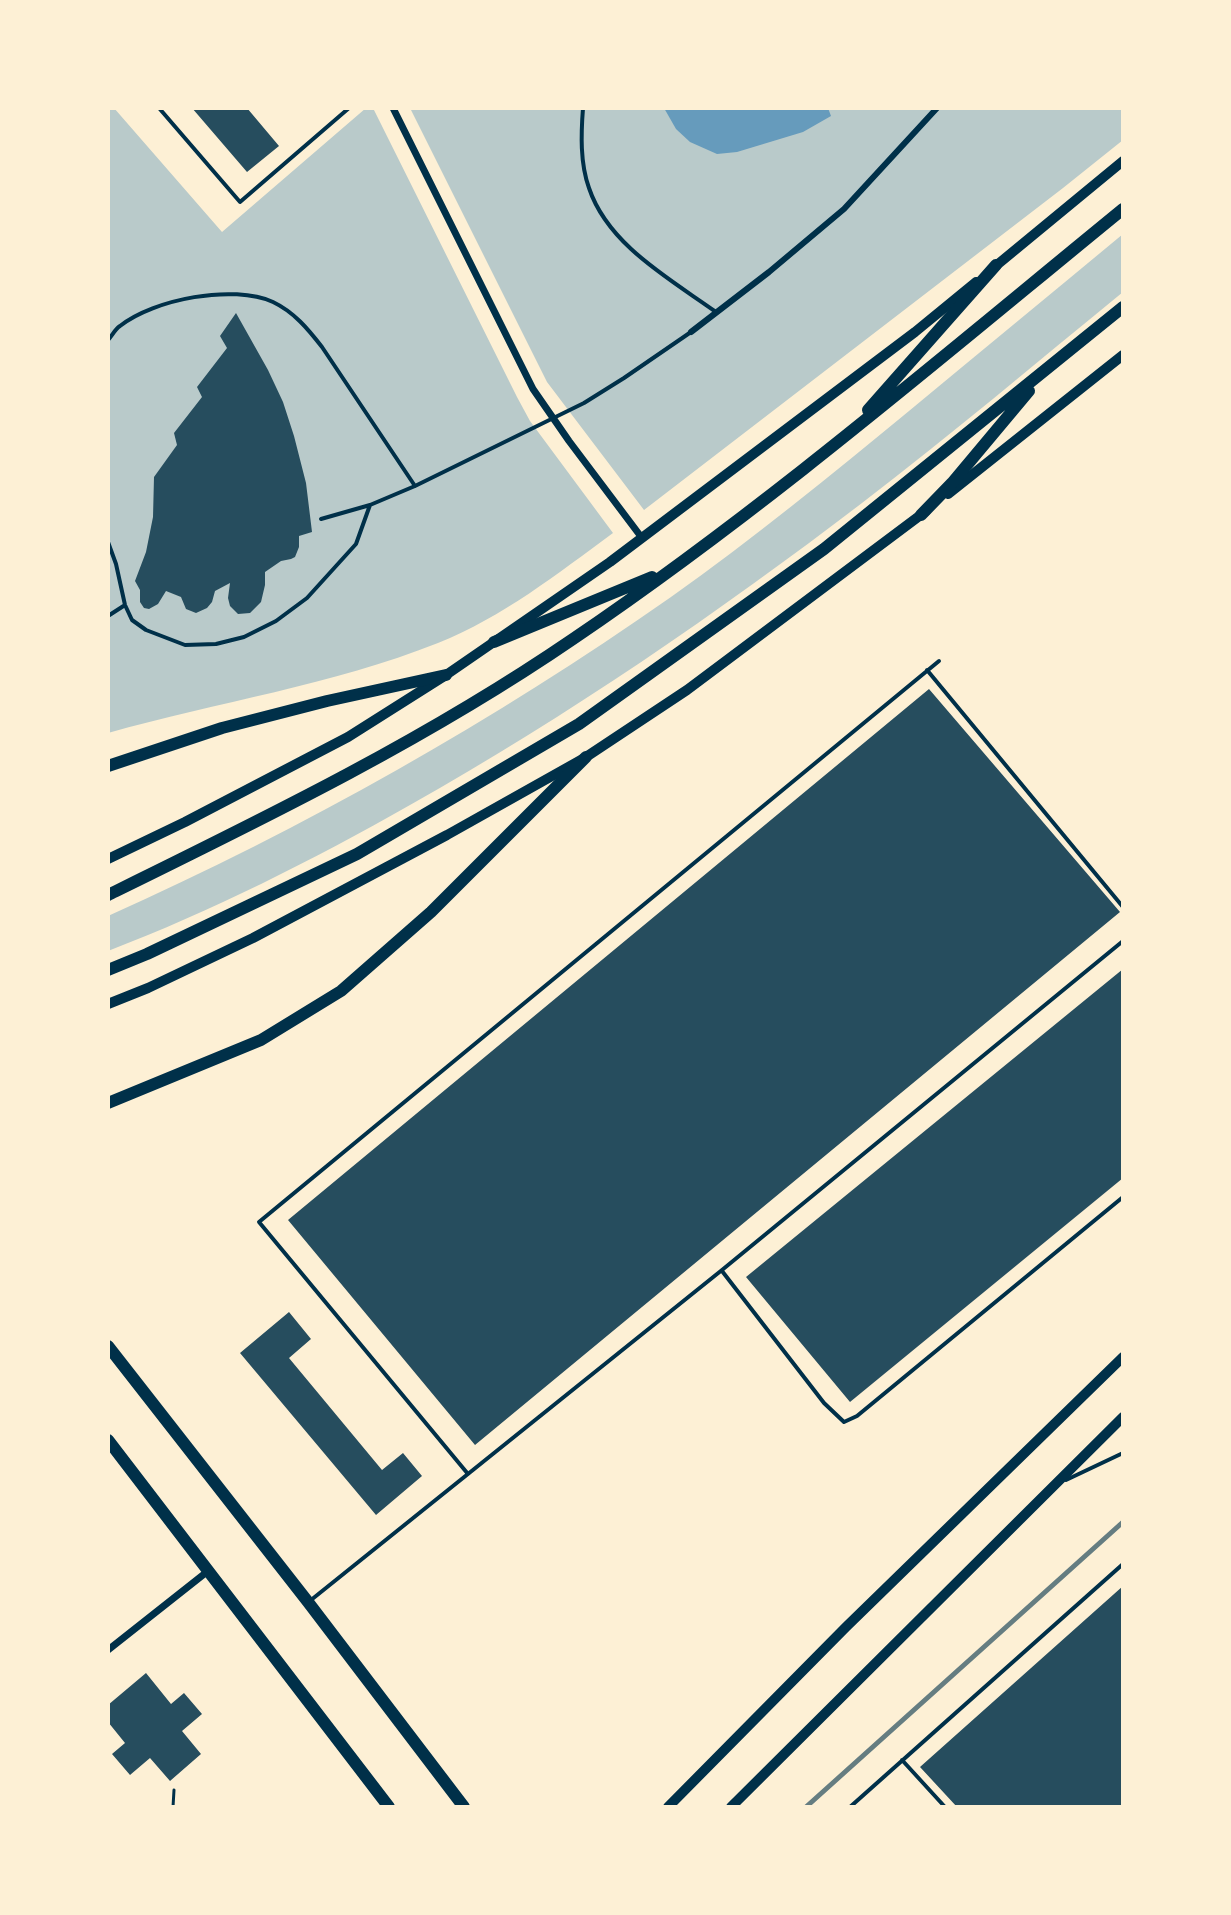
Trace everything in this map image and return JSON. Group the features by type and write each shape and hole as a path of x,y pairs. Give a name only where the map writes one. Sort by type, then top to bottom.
{"main road":[{"path":"108,859 348,737 494,642 610,562 915,332 1123,161"},
{"path":"108,895 229,835 434,726 572,640 680,564 842,439 1123,209"},
{"path":"842,439 996,265"},
{"path":"108,970 357,854 579,724 824,549 1123,307"},
{"path":"108,1004 188,969 306,910 586,757 687,690 921,515 1123,355"},
{"path":"921,515 1055,362"},
{"path":"494,642 622,591 680,564"},
{"path":"108,766 222,728 446,675"},
{"path":"108,1103 261,1040 341,991 431,912 586,757"},
{"path":"108,1111 143,1089"},
{"path":"108,1346 464,1807"},
{"path":"668,1807 857,1616 1123,1357"},
{"path":"735,1806 1123,1417"},
{"path":"108,1440 389,1807"}],"street":[{"path":"393,108 533,389 642,538"},
{"path":"691,332 844,209 937,108"},
{"path":"108,1650 208,1571"}],"lane":[{"path":"159,108 240,202 349,108"},
{"path":"583,108 582,155 589,188 601,216 620,240 716,312"},
{"path":"108,340 119,326 165,304 192,297 248,296 270,301 289,311 314,337 415,486"},
{"path":"321,519 370,505 415,486 584,403 691,332"},
{"path":"108,542 132,620 146,630 185,645 216,644 244,637 276,621 307,598 356,544 370,505"},
{"path":"108,616 125,605"},
{"path":"468,1474 259,1222 939,661"},
{"path":"927,670 1123,907"},
{"path":"308,1602 722,1270 1123,941"},
{"path":"722,1270 824,1403 844,1422 857,1416 1123,1197"},
{"path":"1056,1485 1123,1453"},
{"path":"850,1807 1123,1564"},
{"path":"902,1760 945,1807"}],"path":[{"path":"173,1807 174,1790"}],"shaded area":[{"path":"108,108 114,108 222,232 366,108 373,108 530,421 613,533 507,608 438,643 316,682 108,733"},
{"path":"410,108 1123,108 1123,140 644,510 547,382"},
{"path":"1123,234 1123,292 895,477 697,623 527,736 373,825 224,902 108,951 108,916 254,846 397,770 536,687 671,597 821,483"}],"water":[{"path":"664,108 828,108 831,116 803,132 737,152 717,154 690,142 676,129"}],"building":[{"path":"192,108 247,108 279,146 247,172"},
{"path":"236,313 283,402 306,483 312,532 299,536 295,557 281,561 265,572 261,602 250,613 238,614 230,606 230,583 215,591 207,608 196,613 186,609 181,597 166,591 158,604 144,608 135,581 146,552 153,517 154,477 177,445 174,433 202,397 197,387 227,348 220,336"},
{"path":"929,689 1120,912 475,1445 288,1220"},
{"path":"1123,969 1123,1178 850,1402 746,1277"},
{"path":"289,1312 311,1339 289,1358 382,1470 403,1453 422,1476 376,1515 240,1353"},
{"path":"1123,1586 1123,1807 957,1807 920,1767"},
{"path":"146,1673 171,1704 184,1693 202,1714 182,1731 201,1754 170,1781 150,1758 130,1775 112,1754 125,1743 108,1722 108,1705"}],"railway":[{"path":"806,1807 1123,1522"}]}
